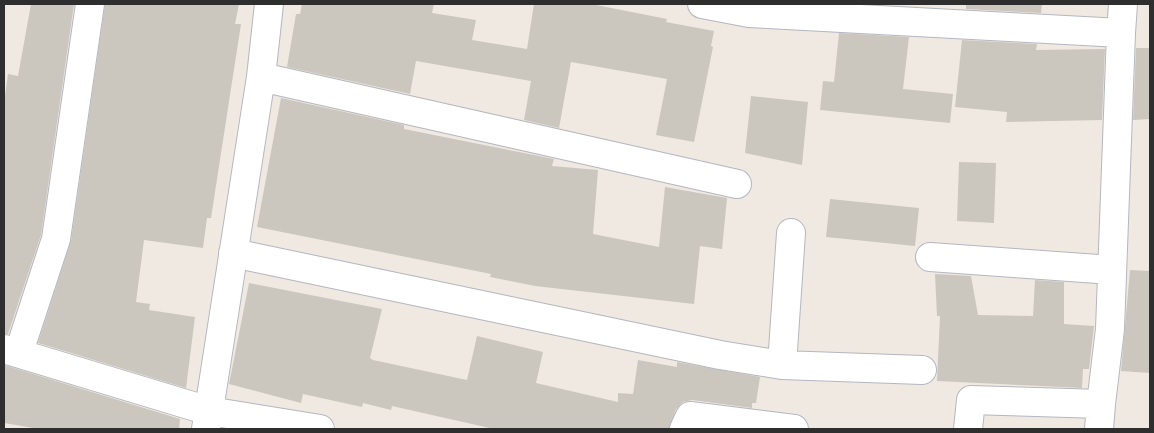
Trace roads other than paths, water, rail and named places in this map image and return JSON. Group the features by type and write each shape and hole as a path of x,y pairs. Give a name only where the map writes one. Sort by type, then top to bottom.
{"street":[{"path":"90,4 56,239 12,351 207,420 320,429"},
{"path":"207,420 261,77 270,4"},
{"path":"702,4 749,13 1120,33"},
{"path":"968,429 971,400 1100,417 1110,329 1120,33 1123,4"},
{"path":"261,77 737,184"},
{"path":"782,365 791,233"},
{"path":"233,253 720,355 782,365 922,370"},
{"path":"930,257 1112,270"},
{"path":"684,429 690,416 794,429"}]}
